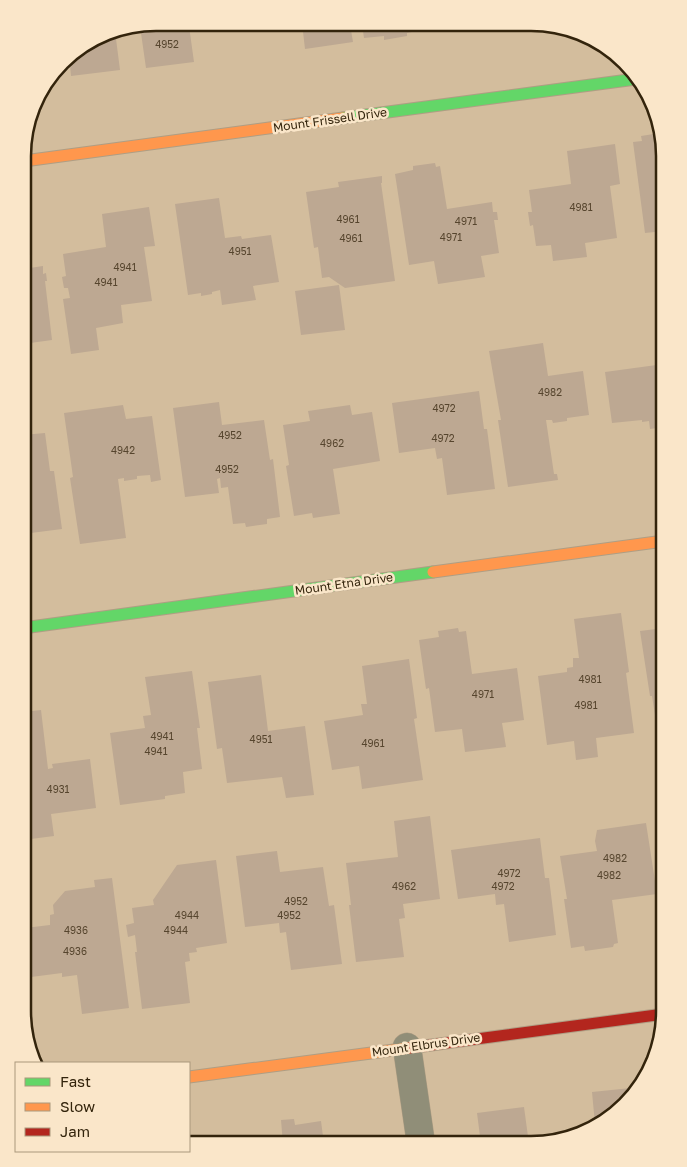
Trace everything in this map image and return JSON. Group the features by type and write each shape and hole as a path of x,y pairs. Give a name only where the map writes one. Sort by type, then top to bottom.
{"street":[{"name":"Mount Frissell Drive","path":"31,160 630,80"},
{"name":"Mount Etna Drive","path":"31,627 656,542"},
{"name":"Mount Elbrus Drive","path":"190,1077 655,1015"},
{"path":"407,1047 420,1136"}],"building":[{"path":"351,31 353,42 305,49 303,32"},
{"path":"363,31 412,31 407,33 407,36 384,40 384,36 364,38"},
{"path":"190,32 194,62 146,68 141,33"},
{"path":"116,38 120,70 71,76 70,66 74,62 87,52"},
{"path":"653,134 656,156 656,232 645,233 633,142 642,141 641,136"},
{"path":"615,144 620,184 610,186 617,238 585,243 587,257 553,261 551,245 536,246 533,225 530,226 528,212 532,212 529,190 571,184 567,151"},
{"path":"435,163 436,167 440,166 447,209 492,202 493,212 497,212 498,220 494,220 499,253 481,256 485,277 438,284 434,261 409,265 395,174 413,170 413,166"},
{"path":"382,176 381,183 395,281 345,288 329,277 322,278 318,247 314,248 306,192 339,187 338,182"},
{"path":"219,198 225,238 241,236 242,239 271,235 279,282 253,286 256,300 222,305 220,290 201,296 201,293 188,295 175,204"},
{"path":"149,207 155,246 144,247 152,301 121,305 123,323 96,328 99,350 71,354 63,299 70,298 68,288 64,288 62,277 66,276 63,254 106,247 102,214"},
{"path":"43,266 43,274 46,273 47,281 45,281 52,340 31,343 31,268"},
{"path":"339,285 345,330 301,335 295,291"},
{"path":"543,343 548,376 583,371 589,415 567,418 567,421 553,423 552,420 546,420 554,474 557,474 558,480 508,487 498,420 501,420 489,351"},
{"path":"656,365 656,428 650,429 649,421 642,422 642,420 612,423 605,372"},
{"path":"479,391 484,429 487,429 495,489 447,495 442,458 437,459 435,448 399,453 392,403"},
{"path":"219,402 222,425 264,420 270,460 273,459 280,517 267,519 267,524 246,527 245,523 233,524 228,487 221,488 220,478 217,479 219,493 185,497 173,408"},
{"path":"123,405 126,419 152,416 161,480 151,482 150,475 137,476 137,479 124,481 124,478 118,479 126,538 80,544 70,478 73,477 64,413"},
{"path":"350,405 352,415 372,412 380,461 333,469 340,514 313,518 312,513 294,516 286,466 289,465 283,425 310,421 308,411"},
{"path":"45,433 50,471 54,471 62,529 31,533 31,434"},
{"path":"621,613 629,672 626,673 634,733 596,738 598,757 576,760 574,741 547,745 538,676 567,672 567,668 573,667 573,658 579,658 574,619"},
{"path":"458,628 459,632 466,631 472,674 517,668 524,720 502,723 506,747 465,752 462,729 435,732 429,688 426,689 419,640 439,637 438,631"},
{"path":"655,629 655,717 652,696 650,696 640,631"},
{"path":"409,659 417,718 414,719 423,780 362,789 359,766 332,770 324,721 363,715 361,704 367,704 362,666"},
{"path":"192,671 200,728 197,728 202,769 183,772 185,793 165,796 165,799 120,805 110,733 145,728 143,716 151,715 145,677"},
{"path":"261,675 268,731 305,726 314,795 286,798 282,777 227,783 222,748 217,749 208,682"},
{"path":"41,710 48,769 53,768 52,764 90,759 96,808 51,814 54,836 31,839 31,711"},
{"path":"430,816 440,899 403,904 405,918 399,919 404,957 356,962 346,863 398,857 394,821"},
{"path":"646,823 655,882 655,894 612,900 618,943 614,944 613,947 585,951 584,946 571,948 564,899 567,899 560,856 597,851 595,841 597,830"},
{"path":"540,838 545,878 549,878 556,935 509,942 504,904 496,905 495,894 458,899 451,850"},
{"path":"277,851 280,872 323,867 329,906 334,905 342,964 291,970 286,932 280,933 279,923 245,927 236,856"},
{"path":"216,860 227,943 196,948 197,952 189,953 190,961 185,962 190,1003 142,1009 135,952 137,952 135,935 128,937 126,925 134,923 132,908 154,905 153,900 177,865"},
{"path":"112,878 129,1008 82,1014 77,975 62,977 62,973 31,977 31,927 50,925 50,915 54,914 53,905 65,891 95,887 94,880"},
{"path":"629,1088 607,1110 594,1118 592,1092"},
{"path":"524,1107 528,1136 480,1136 477,1113"},
{"path":"294,1119 295,1125 321,1121 323,1136 282,1136 281,1120"}],"traffic: fast":[{"path":"343,118 630,80"},
{"path":"31,627 433,572"}],"traffic: slow":[{"path":"31,160 343,118"},
{"path":"433,572 656,542"},
{"path":"190,1077 409,1048"}],"traffic: jam":[{"path":"409,1048 655,1015"}]}
